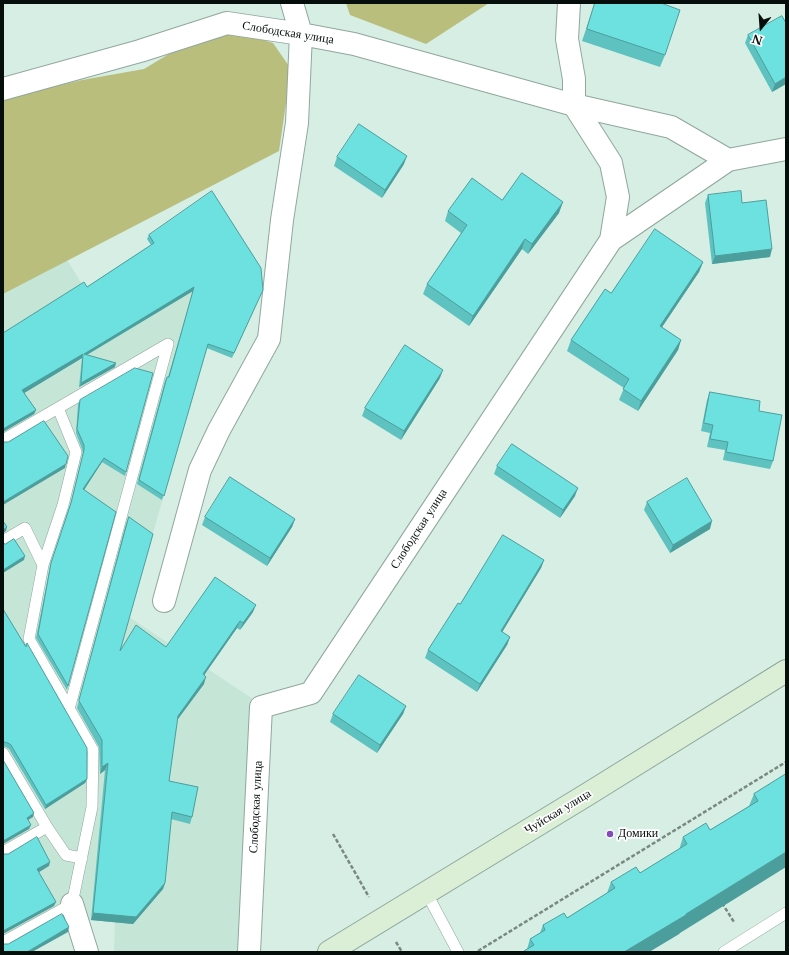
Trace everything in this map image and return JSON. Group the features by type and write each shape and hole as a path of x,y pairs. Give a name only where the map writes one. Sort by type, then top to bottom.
{"street":[{"path":"164,601 200,470 219,430 268,339 282,220 297,123 301,34 292,3"},
{"path":"570,3 567,39 574,79 574,105"},
{"name":"Слободская улица","path":"3,89 140,51 227,23 301,34 354,44 574,105 671,127 728,160"},
{"name":"Слободская улица","path":"249,952 261,707 311,694 611,240 618,197 611,163 574,105"},
{"path":"611,240 728,160 786,149"},
{"name":"Чуйская улица","path":"329,952 786,671"},
{"path":"72,904 87,952"}],"lane":[{"path":"3,440 168,344 69,709"},
{"path":"3,942 72,904 92,807 93,750 29,639 42,565 63,505 76,452 58,408"},
{"path":"3,541 25,528 42,565"},
{"path":"3,753 47,827 66,855 82,858"},
{"path":"3,852 47,827"},
{"path":"426,892 458,952"},
{"path":"724,952 786,913"}],"path":[{"path":"476,952 786,762"},
{"path":"333,834 402,952"}],"shaded area":[{"path":"211,195 261,294 232,358 206,348 129,617 256,701 242,952 114,952 115,922 91,920 62,934 3,952 3,293 66,258 86,291 153,247 147,239"}],"green space":[{"path":"346,3 489,3 426,44 350,15"},
{"path":"217,25 273,43 291,69 279,151 3,294 3,98 82,80 144,69"}],"building":[{"path":"595,3 661,3 680,10 665,55 587,29"},
{"path":"782,16 786,23 786,77 775,84 748,35"},
{"path":"359,124 407,156 385,190 337,157"},
{"path":"522,173 563,202 532,244 525,239 473,316 427,284 467,225 448,211 472,178 502,200"},
{"path":"212,191 261,268 263,290 234,353 208,344 164,496 139,480 167,377 169,377 194,287 84,354 116,363 81,383 83,354 22,390 36,410 3,429 3,333 84,282 87,287 154,243 149,235"},
{"path":"741,191 742,203 766,200 772,249 715,256 708,195"},
{"path":"655,229 703,262 660,326 681,340 641,401 623,389 629,379 571,340 605,289 611,293"},
{"path":"405,345 443,370 404,431 365,408"},
{"path":"135,368 153,373 126,472 104,458 83,489 116,512 68,686 38,634 51,563 71,503 84,450 84,445 77,429 80,400"},
{"path":"710,392 760,401 759,411 782,415 773,461 726,452 728,442 710,439 713,425 704,423"},
{"path":"44,421 68,456 66,464 3,502 3,442 8,442"},
{"path":"512,444 578,488 563,510 497,466"},
{"path":"230,477 295,519 270,558 205,517"},
{"path":"687,478 712,521 673,545 647,502"},
{"path":"129,517 153,534 120,651 136,625 166,647 215,577 256,605 243,623 240,621 203,674 206,677 178,716 169,781 198,787 192,817 172,812 165,883 136,917 93,913 108,763 102,767 102,740 79,701"},
{"path":"3,521 7,527 3,530"},
{"path":"503,535 544,560 501,631 510,637 480,684 428,650 458,603 460,604"},
{"path":"14,539 25,556 3,570 3,543 5,544"},
{"path":"3,609 26,647 27,643 87,748 87,779 46,805 11,745 4,742 3,743"},
{"path":"359,675 406,706 380,745 333,714"},
{"path":"3,760 34,813 27,818 31,825 3,841"},
{"path":"786,774 786,852 624,952 524,952 534,945 530,939 545,930 543,925 564,913 567,918 615,888 611,882 636,867 640,873 687,844 683,837 706,823 710,830 758,801 754,794"},
{"path":"37,837 50,862 37,869 56,902 3,931 3,854 8,854"},
{"path":"62,914 69,927 27,952 3,952 3,944 8,944"}],"place":[{"name":"Домики","path":"610,834"}]}
